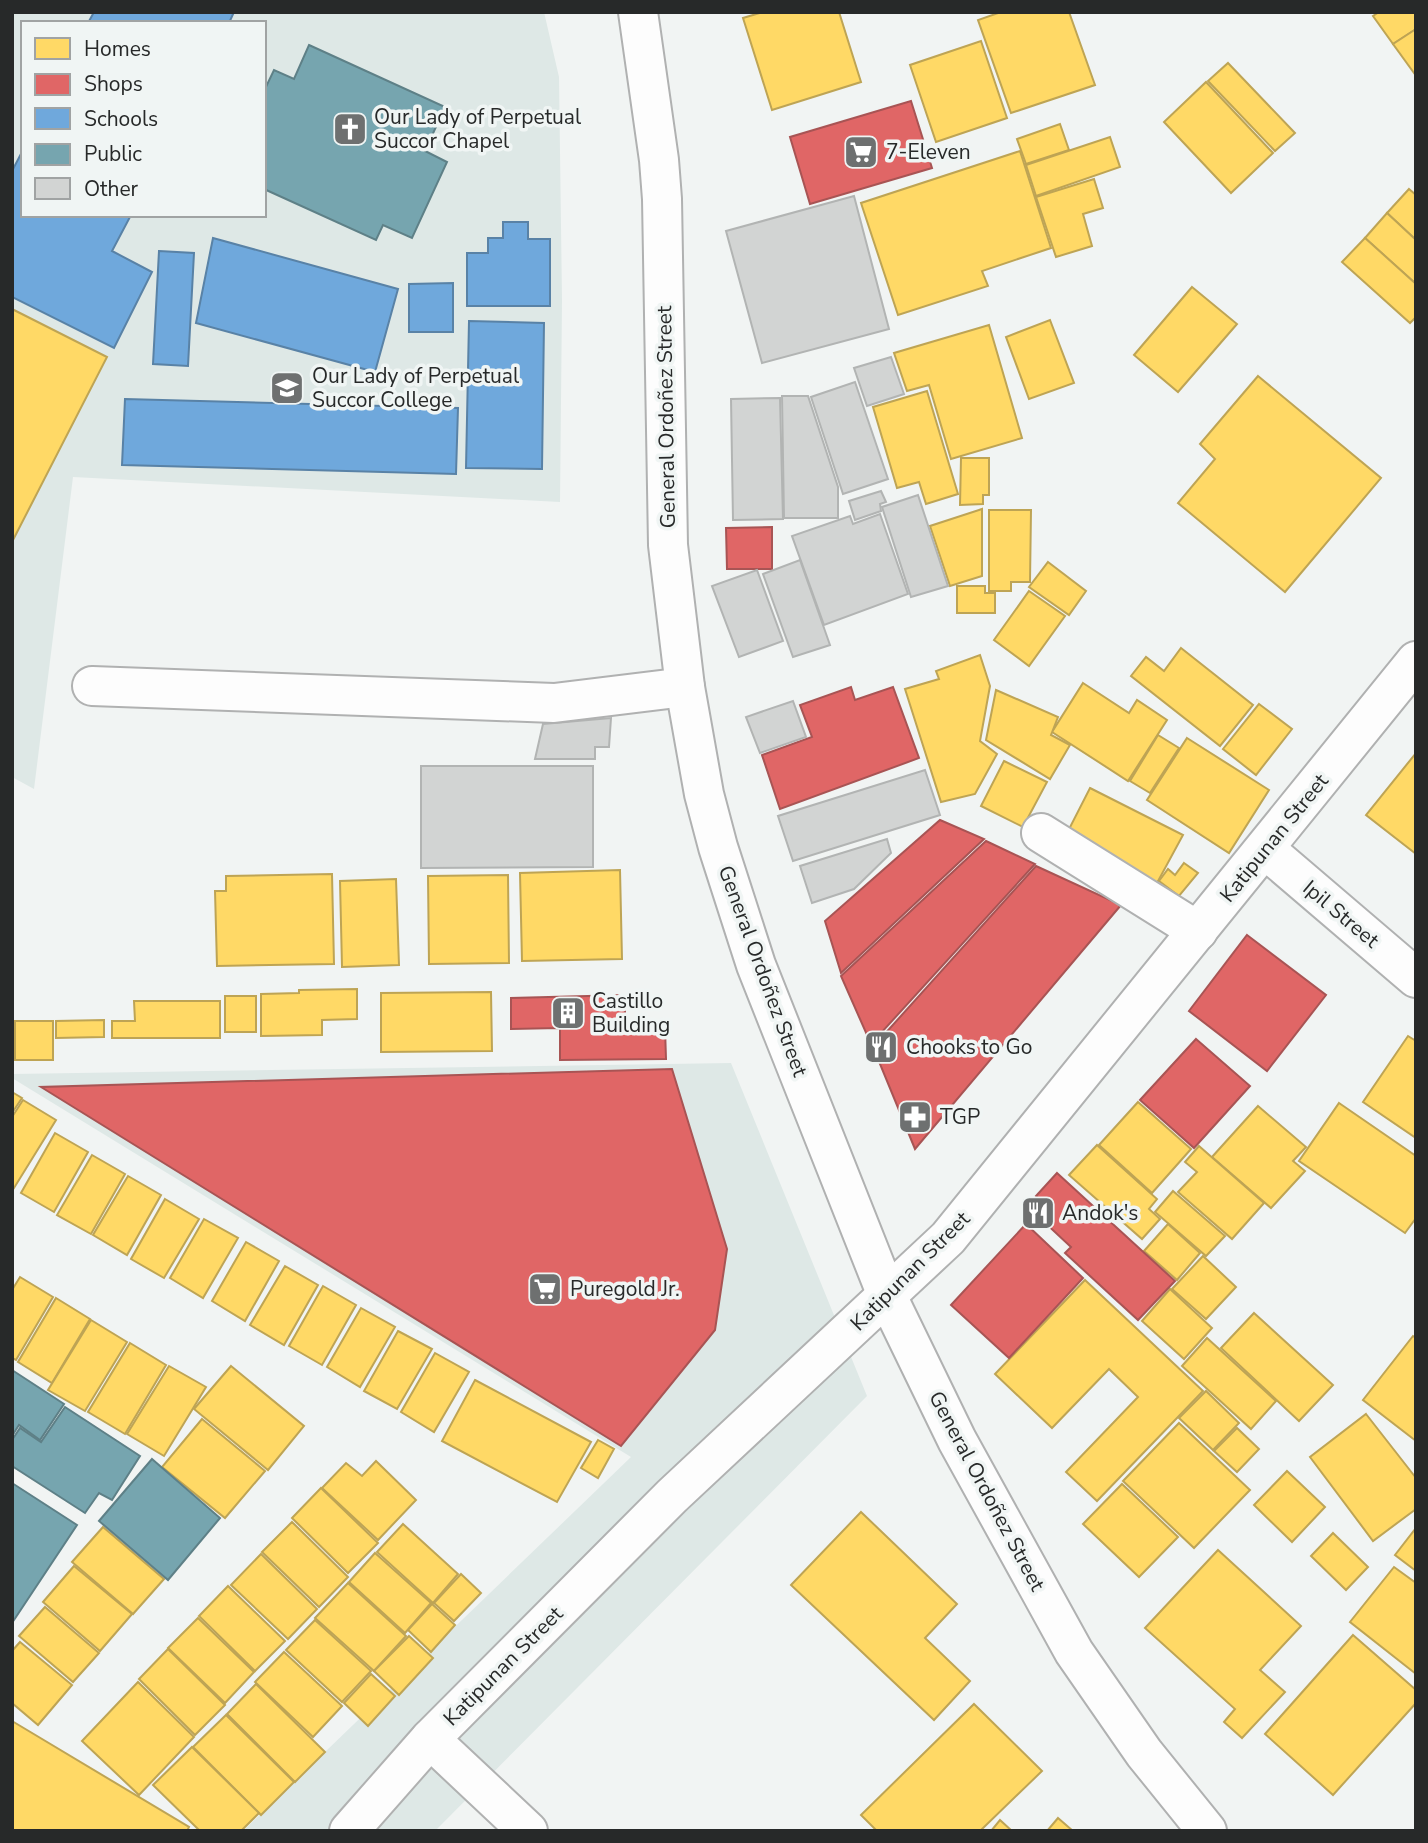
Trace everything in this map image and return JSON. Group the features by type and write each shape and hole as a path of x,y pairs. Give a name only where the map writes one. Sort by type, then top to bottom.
{"street":[{"name":"General Ordoñez Street","path":"638,12 659,160 664,237 668,545 685,687 707,807 756,965 888,1297 957,1440 1074,1652 1144,1753 1207,1831"},
{"name":"Katipunan Street","path":"349,1831 430,1739 672,1496 888,1297 948,1238 1416,661"},
{"path":"92,686 554,703 685,687"},
{"path":"1041,833 1198,931"},
{"name":"Ipil Street","path":"1265,849 1416,978"},
{"path":"430,1739 528,1831"}],"shaded area":[{"name":"Our Lady of Perpetual Succor College","path":"12,12 544,12 559,77 562,300 560,502 73,477 34,789 12,777"},
{"path":"731,1063 867,1396 435,1831 243,1831 631,1457 12,1078 12,1074"}],"building: Homes":[{"path":"763,12 839,12 861,82 772,110 743,18"},
{"path":"1001,12 1069,12 1095,85 1011,113 978,20"},
{"path":"1379,12 1416,12 1416,29 1393,44 1373,16"},
{"path":"1416,29 1416,71 1414,73 1393,44"},
{"path":"981,41 1007,118 936,142 910,65"},
{"path":"1228,63 1295,133 1275,151 1208,81"},
{"path":"1206,82 1273,153 1231,193 1164,122"},
{"path":"1060,124 1069,150 1026,164 1017,139"},
{"path":"1110,137 1120,167 1036,196 1026,165"},
{"path":"1020,151 1051,248 982,271 988,286 898,315 861,203"},
{"path":"1094,179 1103,208 1083,214 1092,246 1056,257 1036,197"},
{"path":"1409,189 1416,195 1416,240 1387,213"},
{"path":"1387,213 1416,240 1416,284 1365,238"},
{"path":"1365,238 1416,284 1416,317 1410,323 1342,262"},
{"path":"1192,287 1237,324 1178,392 1134,355"},
{"path":"12,309 107,357 12,542"},
{"path":"1050,320 1074,383 1029,399 1006,337"},
{"path":"989,325 1022,438 951,459 929,385 907,391 894,353"},
{"path":"1258,376 1381,478 1285,592 1178,503 1215,459 1200,444"},
{"path":"927,391 958,494 926,504 919,482 897,488 873,407"},
{"path":"961,458 989,458 989,495 983,495 983,504 960,505"},
{"path":"982,509 982,576 950,586 930,526"},
{"path":"989,510 1031,510 1030,582 1011,582 1011,591 989,591"},
{"path":"1048,562 1086,591 1069,615 1029,587"},
{"path":"957,586 985,586 985,593 995,593 995,613 957,613"},
{"path":"1029,591 1065,616 1029,666 994,640"},
{"path":"1181,648 1253,705 1220,746 1131,676 1146,657 1164,671"},
{"path":"980,655 990,686 980,741 997,754 975,794 941,802 905,689 939,679 936,671"},
{"path":"1083,683 1129,713 1137,700 1167,720 1128,781 1052,732"},
{"path":"996,690 1058,717 1051,735 1070,745 1050,779 986,740"},
{"path":"1259,704 1292,729 1256,775 1223,749"},
{"path":"1158,735 1179,748 1150,793 1130,781"},
{"path":"1187,738 1269,790 1229,853 1147,800"},
{"path":"1416,753 1416,854 1366,815"},
{"path":"1004,761 1047,782 1023,827 981,806"},
{"path":"1090,788 1183,835 1157,883 1066,835"},
{"path":"1184,863 1198,873 1179,896 1159,881 1168,869 1175,875"},
{"path":"620,870 622,959 522,961 520,873"},
{"path":"332,874 334,964 217,966 215,891 226,891 226,876"},
{"path":"508,875 509,963 429,964 428,876"},
{"path":"396,879 399,965 342,967 340,881"},
{"path":"357,989 357,1019 322,1020 322,1035 261,1036 261,994"},
{"path":"491,992 492,1051 381,1052 381,993"},
{"path":"225,996 256,996 256,1032 225,1032"},
{"path":"134,1001 220,1001 220,1038 112,1038 112,1021 135,1021"},
{"path":"104,1020 104,1037 56,1038 56,1021"},
{"path":"15,1021 53,1021 53,1060 15,1060"},
{"path":"1408,1036 1416,1041 1416,1138 1363,1102"},
{"path":"12,1092 22,1098 12,1113"},
{"path":"23,1100 56,1120 14,1188 12,1117"},
{"path":"1138,1102 1191,1149 1152,1193 1099,1145"},
{"path":"1339,1103 1416,1156 1416,1218 1405,1233 1299,1161"},
{"path":"1258,1106 1306,1147 1293,1161 1305,1171 1271,1208 1212,1157"},
{"path":"55,1133 88,1152 54,1212 21,1193"},
{"path":"1097,1145 1157,1199 1149,1209 1160,1219 1142,1239 1069,1175"},
{"path":"1199,1146 1264,1203 1232,1239 1178,1192 1197,1172 1185,1162"},
{"path":"92,1155 125,1174 91,1234 57,1215"},
{"path":"128,1176 161,1195 127,1255 93,1235"},
{"path":"1173,1191 1225,1236 1206,1256 1155,1212"},
{"path":"165,1199 199,1219 164,1278 131,1259"},
{"path":"204,1219 238,1238 203,1298 170,1278"},
{"path":"1168,1224 1200,1253 1177,1280 1144,1251"},
{"path":"246,1242 279,1261 245,1321 212,1301"},
{"path":"1203,1256 1236,1287 1206,1319 1172,1289"},
{"path":"285,1266 318,1285 284,1345 250,1325"},
{"path":"20,1277 53,1297 16,1360 12,1358 12,1290"},
{"path":"1085,1280 1203,1391 1097,1501 1066,1472 1138,1397 1109,1369 1052,1428 995,1374"},
{"path":"323,1286 356,1305 322,1365 289,1346"},
{"path":"1170,1289 1212,1328 1184,1359 1142,1321"},
{"path":"56,1298 90,1319 52,1383 18,1362"},
{"path":"361,1308 395,1327 360,1387 327,1367"},
{"path":"1254,1313 1333,1385 1299,1421 1221,1348"},
{"path":"91,1320 127,1342 85,1411 48,1390"},
{"path":"398,1331 432,1349 397,1409 364,1391"},
{"path":"1413,1336 1416,1338 1416,1441 1363,1400"},
{"path":"1207,1338 1276,1401 1251,1429 1182,1366"},
{"path":"130,1343 166,1365 125,1434 88,1412"},
{"path":"435,1353 469,1372 434,1432 401,1412"},
{"path":"169,1366 206,1387 164,1456 127,1434"},
{"path":"231,1366 304,1426 268,1470 194,1409"},
{"path":"475,1380 591,1442 557,1502 442,1441"},
{"path":"1206,1391 1239,1423 1213,1450 1179,1418"},
{"path":"1366,1414 1416,1478 1416,1509 1373,1541 1310,1457"},
{"path":"202,1419 265,1471 225,1518 162,1467"},
{"path":"1179,1423 1250,1490 1194,1548 1123,1481"},
{"path":"1237,1428 1259,1449 1237,1472 1214,1451"},
{"path":"598,1440 614,1449 598,1478 581,1468"},
{"path":"376,1461 416,1500 378,1540 322,1488 346,1463 362,1476"},
{"path":"1287,1471 1325,1507 1292,1542 1254,1505"},
{"path":"1122,1484 1178,1537 1139,1577 1083,1524"},
{"path":"321,1488 378,1543 348,1573 292,1518"},
{"path":"861,1512 957,1604 925,1638 970,1681 934,1720 791,1585"},
{"path":"292,1522 348,1577 319,1607 262,1552"},
{"path":"403,1524 458,1574 433,1603 377,1552"},
{"path":"103,1527 164,1579 133,1614 72,1562"},
{"path":"1416,1528 1416,1571 1395,1555"},
{"path":"1333,1533 1368,1567 1346,1590 1311,1556"},
{"path":"1218,1550 1301,1626 1260,1670 1285,1692 1242,1738 1224,1722 1235,1709 1145,1628"},
{"path":"375,1553 431,1603 405,1633 349,1582"},
{"path":"261,1554 317,1609 288,1639 231,1585"},
{"path":"74,1566 132,1614 100,1651 43,1602"},
{"path":"1394,1567 1416,1583 1416,1674 1350,1622"},
{"path":"461,1574 481,1593 454,1621 434,1603"},
{"path":"348,1583 406,1636 374,1671 315,1618"},
{"path":"228,1586 285,1641 255,1671 199,1616"},
{"path":"432,1604 455,1625 431,1652 408,1630"},
{"path":"45,1607 99,1653 73,1682 19,1636"},
{"path":"198,1618 254,1672 225,1703 168,1648"},
{"path":"315,1620 371,1671 342,1702 286,1650"},
{"path":"1353,1635 1416,1690 1416,1703 1333,1795 1265,1734"},
{"path":"409,1636 433,1658 399,1695 374,1671"},
{"path":"20,1642 72,1685 38,1725 12,1703 12,1651"},
{"path":"168,1649 225,1705 195,1735 139,1679"},
{"path":"284,1652 342,1706 313,1737 255,1682"},
{"path":"371,1674 395,1696 368,1726 344,1703"},
{"path":"138,1682 194,1737 139,1795 82,1741"},
{"path":"256,1684 325,1752 295,1782 227,1714"},
{"path":"974,1704 1042,1771 980,1831 877,1831 861,1815"},
{"path":"226,1715 294,1782 261,1815 193,1747"},
{"path":"12,1721 189,1827 187,1831 12,1831"},
{"path":"192,1747 259,1813 241,1831 200,1831 153,1785"},
{"path":"1058,1818 1073,1831 1047,1831"},
{"path":"1000,1820 1012,1831 991,1831"}],"building: Shops":[{"name":"7-Eleven","path":"911,101 932,168 810,204 790,137"},
{"path":"772,527 772,569 727,569 726,528"},
{"path":"851,687 855,700 893,687 919,758 780,809 762,755 812,737 800,705"},
{"path":"940,820 984,839 841,973 825,921"},
{"path":"986,841 1035,864 871,1044 841,976"},
{"path":"1036,866 1121,905 915,1149 873,1047"},
{"path":"1247,935 1326,995 1267,1071 1189,1011"},
{"name":"Castillo Building","path":"625,995 625,1029 665,1028 666,1059 560,1060 560,1028 511,1029 511,998"},
{"path":"1196,1039 1250,1086 1194,1148 1140,1100"},
{"name":"Puregold Jr.","path":"672,1069 727,1249 715,1330 621,1446 41,1087"},
{"path":"1057,1173 1175,1281 1138,1320 1065,1253 1071,1247 1042,1220 1050,1210 1036,1196"},
{"path":"1026,1224 1083,1278 1009,1358 951,1305"}],"building: Schools":[{"path":"94,12 234,12 230,21 89,21"},
{"path":"21,154 21,217 130,217 112,251 152,272 114,348 12,297 12,171"},
{"path":"503,222 528,222 528,239 550,239 550,306 467,306 467,253 488,253 488,238 503,238"},
{"path":"213,238 398,289 375,372 196,323"},
{"path":"159,251 194,253 188,366 153,364"},
{"path":"453,283 453,332 409,332 409,284"},
{"path":"469,321 544,323 542,469 466,468"},
{"path":"125,399 458,408 456,474 122,465"}],"building: Public":[{"name":"Our Lady of Perpetual Succor Chapel","path":"309,45 445,107 425,151 447,162 412,238 383,225 376,240 266,190 266,87 274,70 294,79"},
{"path":"12,1370 64,1404 40,1440 19,1425 12,1436"},
{"path":"65,1407 140,1456 112,1500 99,1493 85,1513 12,1466 12,1440 20,1428 41,1442"},
{"path":"152,1459 220,1518 168,1580 99,1521"},
{"path":"12,1483 77,1525 12,1623"}],"building: Other":[{"path":"854,196 889,329 762,363 726,231"},
{"path":"891,357 904,394 867,406 854,368"},
{"path":"855,382 888,479 843,494 811,397"},
{"path":"782,396 808,396 838,487 838,518 784,518"},
{"path":"780,398 783,519 733,520 731,399"},
{"path":"881,491 886,502 880,504 881,511 855,520 849,501"},
{"path":"918,495 948,586 911,597 882,507"},
{"path":"880,514 908,594 824,625 792,536 850,516 853,524"},
{"path":"800,560 830,645 793,657 763,574"},
{"path":"757,570 783,641 739,657 712,586"},
{"path":"793,701 806,737 760,753 746,717"},
{"path":"611,718 609,747 595,747 595,759 535,759 543,724"},
{"path":"421,766 593,766 593,867 421,868"},
{"path":"925,770 940,815 793,861 778,816"},
{"path":"887,839 891,853 854,889 812,903 800,866"}],"place":[{"name":"Our Lady of Perpetual Succor Chapel","path":"350,129"},
{"name":"7-Eleven","path":"861,152"},
{"name":"Our Lady of Perpetual Succor College","path":"287,388"},
{"name":"Castillo Building","path":"568,1013"},
{"name":"Chooks to Go","path":"881,1047"},
{"name":"TGP","path":"915,1117"},
{"name":"Andok's","path":"1038,1213"},
{"name":"Puregold Jr.","path":"545,1289"}]}
